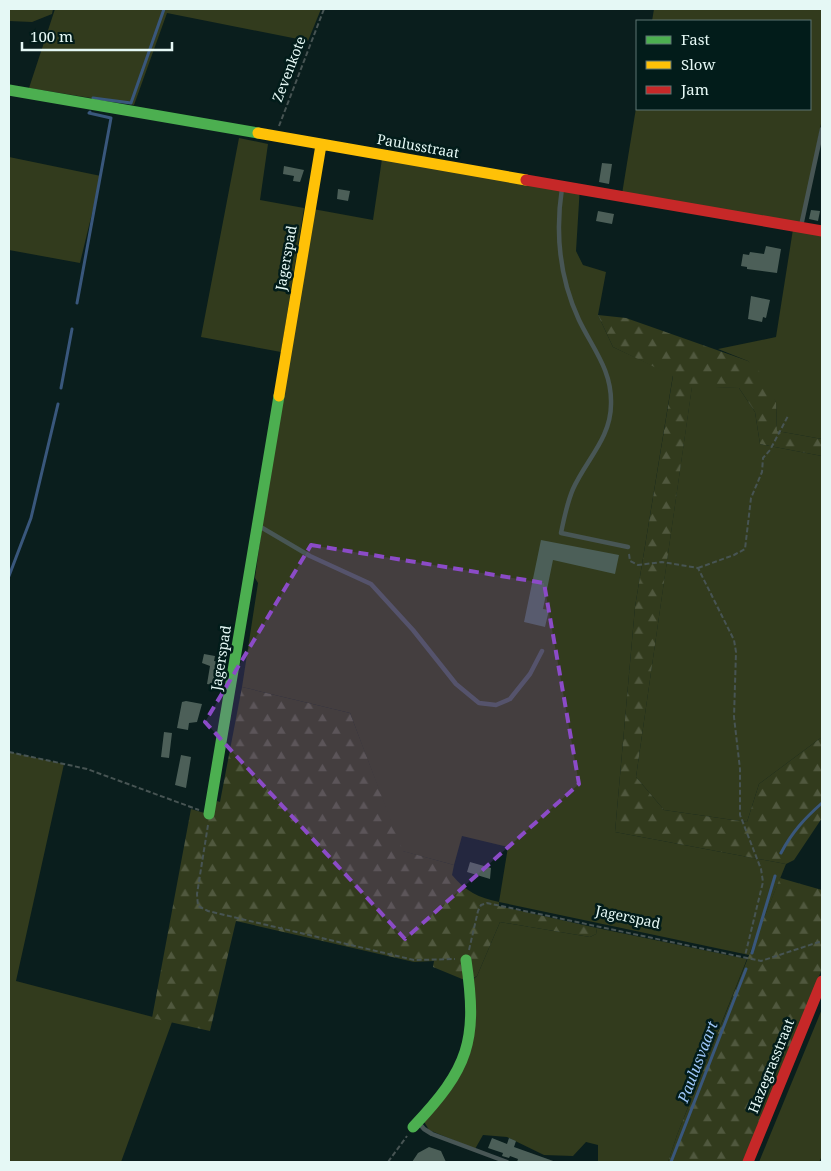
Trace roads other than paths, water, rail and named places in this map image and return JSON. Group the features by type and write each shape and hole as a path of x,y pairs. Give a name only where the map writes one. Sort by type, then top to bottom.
{"street":[{"name":"Paulusstraat","path":"9,90 822,231"},
{"name":"Jagerspad","path":"209,814 320,145"},
{"path":"416,1124 452,1083 463,1058 470,1022 469,982 466,960"},
{"name":"Hazegrasstraat","path":"748,1162 822,981"}],"lane":[{"path":"801,227 822,129"},
{"path":"562,186 557,218 561,266 580,321 605,367 612,404 607,429 574,488 561,533 628,547"},
{"path":"257,526 310,556 371,584 413,630 456,684 479,703 496,705 510,699 527,679 542,651"},
{"path":"416,1124 432,1134 507,1162"}],"waterway":[{"path":"93,98 131,103 164,9"},
{"path":"77,303 111,118 90,112"},
{"path":"61,388 72,329"},
{"path":"9,576 31,518 58,404"},
{"name":"Paulusvaart","path":"781,853 799,826 822,803"},
{"name":"Paulusvaart","path":"752,953 775,876"},
{"name":"Paulusvaart","path":"671,1162 746,969"}]}
